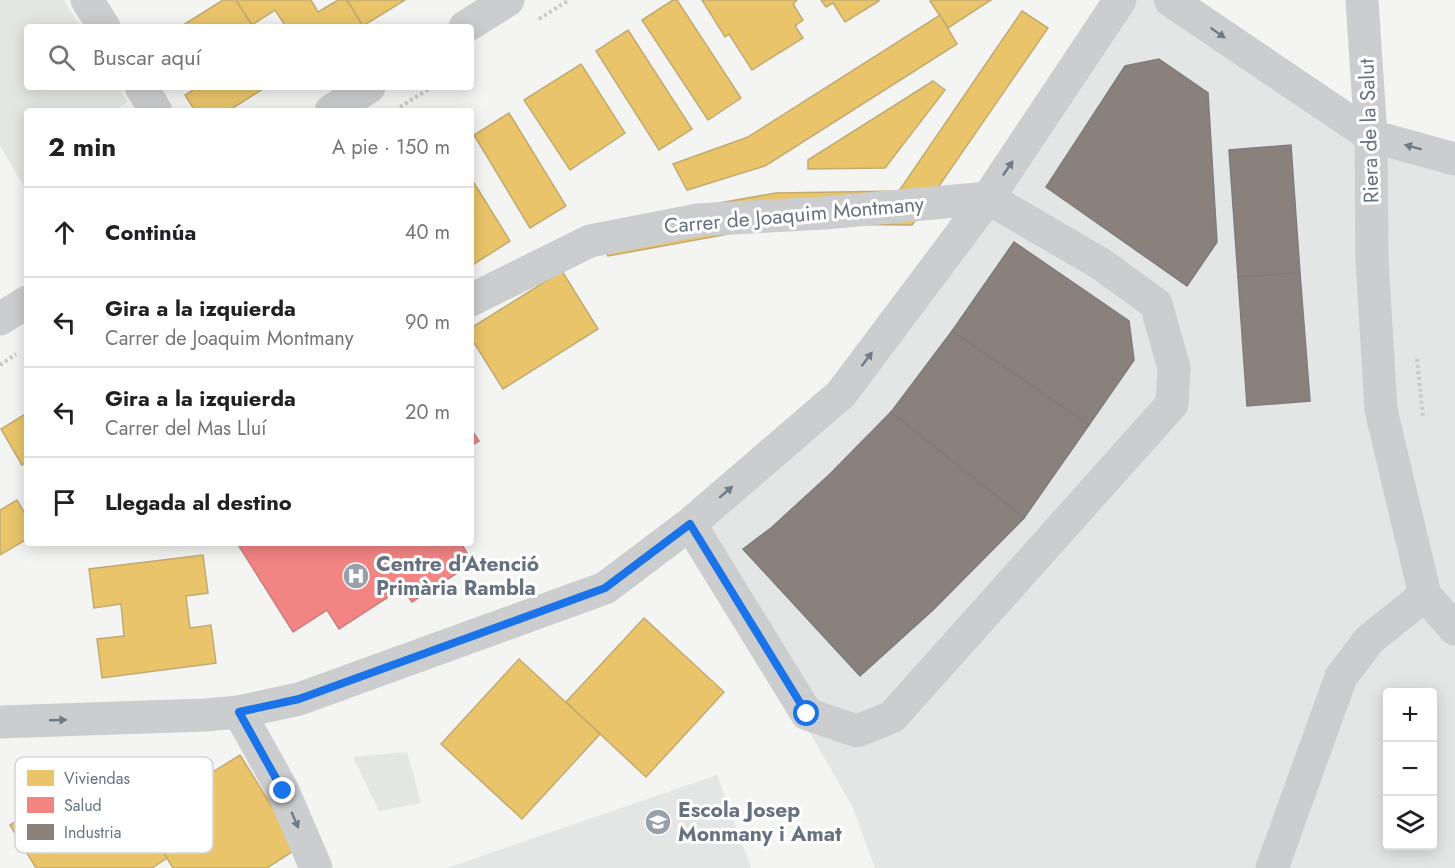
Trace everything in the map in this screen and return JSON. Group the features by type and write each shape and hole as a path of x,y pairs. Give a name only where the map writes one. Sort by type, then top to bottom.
{"street":[{"path":"87,0 102,24"},
{"path":"470,24 508,0"},
{"path":"0,722 239,712 299,699 605,588 690,524 841,394 988,198 1120,0"},
{"path":"1170,0 1332,112 1371,136 1455,159"},
{"name":"Riera de la Salut","path":"1363,1 1371,136 1372,260 1381,410 1425,595"},
{"path":"143,90 154,108"},
{"path":"336,108 364,90"},
{"path":"690,524 807,714 857,730 892,717 1172,404 1174,368 1156,304 1101,264 988,198"},
{"name":"Carrer de Joaquim Montmany","path":"474,298 513,277 590,241 698,220 824,213 988,198"},
{"path":"0,319 24,304"},
{"path":"1272,868 1341,677 1369,640 1425,595 1455,629"},
{"path":"239,712 283,791 316,868"}],"path":[{"path":"399,108 427,90"},
{"path":"0,364 18,353"},
{"path":"1417,356 1424,424"}],"shaded area":[{"path":"0,0 64,0 79,24 24,24 24,90 120,90 128,102 118,108 24,108 24,186 0,146"},
{"path":"1118,0 1170,0 1332,112 1455,159 1455,868 875,868 853,808 690,524 840,378"},
{"path":"407,752 421,803 379,811 353,757"},
{"name":"Escola Josep Monmany i Amat","path":"717,775 751,868 447,868"}],"building: Viviendas":[{"path":"223,0 236,0 251,24 185,24"},
{"path":"236,0 311,0 318,12 338,0 347,0 362,24 284,24 275,10 251,24"},
{"path":"347,0 405,0 366,24 362,24"},
{"path":"673,0 677,0 741,98 708,120 642,20"},
{"path":"702,0 797,0 793,4 803,20 795,26 803,38 752,70 729,34 725,37"},
{"path":"821,0 879,1 845,22 833,3 826,7"},
{"path":"991,0 948,28 930,1"},
{"path":"1022,11 1048,28 912,225 783,224 608,256 589,226 776,193 899,191"},
{"path":"940,15 957,44 765,166 687,190 673,164 748,137"},
{"path":"628,30 692,129 659,150 596,51"},
{"path":"581,64 625,133 570,170 524,100"},
{"path":"933,81 945,90 885,168 808,169 808,160"},
{"path":"193,90 261,90 233,108 193,108 185,95"},
{"path":"509,113 566,206 530,228 474,135"},
{"path":"474,183 510,241 474,264"},
{"path":"562,271 598,329 503,389 474,343 474,326"},
{"path":"24,415 24,463 22,465 1,429"},
{"path":"17,500 24,512 24,541 0,555 0,510"},
{"path":"203,555 208,593 186,596 190,628 211,625 216,663 102,678 97,639 124,636 121,604 94,608 89,569"},
{"path":"644,618 724,692 646,777 566,702"},
{"path":"519,659 600,734 522,819 441,744"},
{"path":"240,755 298,848 267,868 173,868 164,853 213,853 213,772"},
{"path":"15,822 15,833 10,825"},
{"path":"27,853 164,853 167,858 152,868 36,868"}],"building: Salud":[{"path":"474,434 479,441 474,444"},
{"name":"Centre d'Atenció Primària Rambla","path":"239,546 463,546 473,563 412,602 402,588 339,629 327,610 293,632"}],"building: Industria":[{"path":"1159,59 1208,93 1217,242 1187,286 1046,187 1125,66"},
{"path":"1291,145 1300,273 1238,277 1229,150"},
{"path":"1014,242 1129,321 1134,360 1089,425 952,331"},
{"path":"1300,273 1310,401 1247,406 1238,277"},
{"path":"952,331 1089,425 1024,518 891,412"},
{"path":"891,412 1024,518 933,610 860,676 743,549 771,528 830,474"}],"place":[{"name":"Centre d'Atenció Primària Rambla","path":"356,576"},
{"name":"Escola Josep Monmany i Amat","path":"658,822"}],"route":[{"path":"283,791 239,712 299,699 605,588 690,524 807,714"}]}
